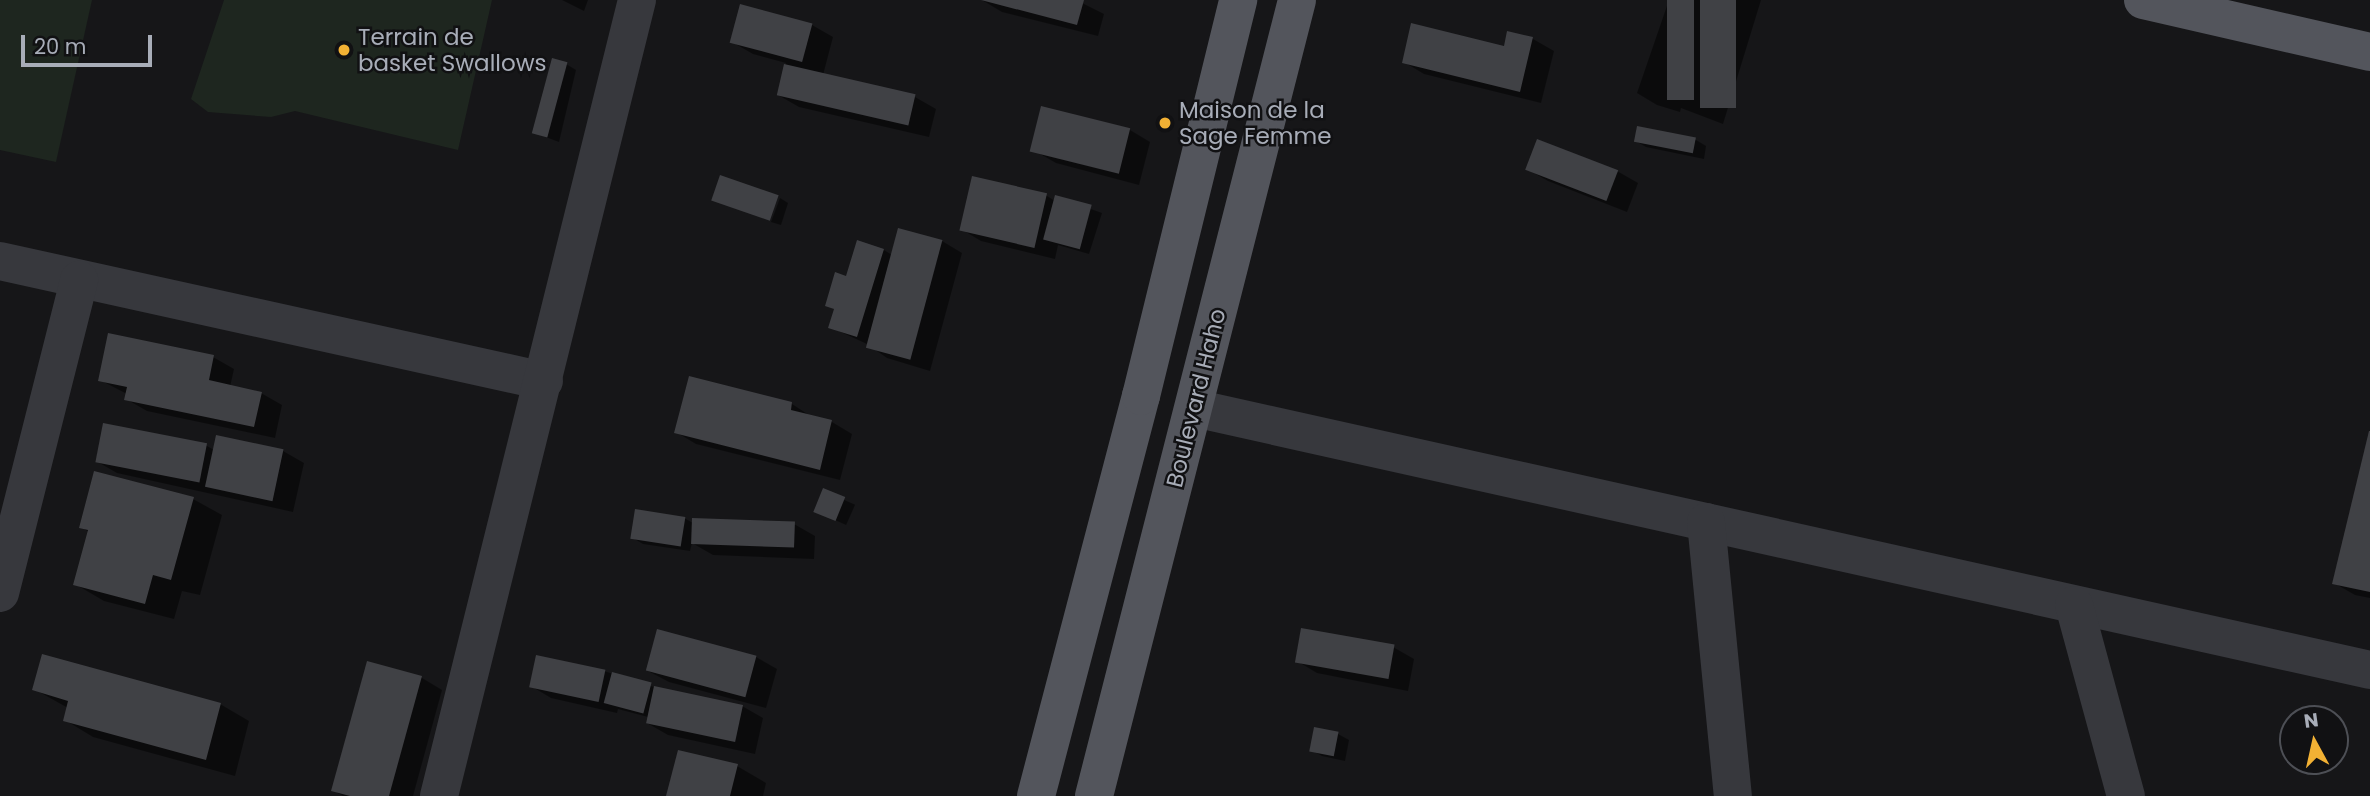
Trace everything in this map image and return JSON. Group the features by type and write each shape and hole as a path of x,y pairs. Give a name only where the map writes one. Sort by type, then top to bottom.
{"main road":[{"path":"1036,796 1141,396 1238,0"},
{"name":"Boulevard Haho","path":"1094,796 1297,0"},
{"path":"2143,0 2370,52"}],"street":[{"path":"439,796 544,381 636,0"},
{"path":"0,261 544,381"},
{"path":"0,593 79,280"},
{"path":"1194,408 2370,670"},
{"path":"1706,522 1733,796"},
{"path":"2074,605 2126,796"}],"shaded area":[{"path":"0,0 92,0 56,162 0,150"},
{"name":"Terrain de basket Swallows","path":"224,0 492,0 458,150 295,111 271,117 208,112 191,99"}],"building":[{"path":"981,0 1084,0 1077,25"},
{"path":"1667,0 1694,0 1694,100 1667,100"},
{"path":"1700,0 1736,0 1736,108 1700,108"},
{"path":"740,4 812,23 802,62 730,43"},
{"path":"1411,23 1504,46 1507,31 1533,37 1520,92 1402,63"},
{"path":"552,58 567,62 547,137 532,133"},
{"path":"784,64 916,94 908,126 777,95"},
{"path":"1041,106 1130,128 1119,174 1030,152"},
{"path":"1637,126 1696,137 1693,153 1634,142"},
{"path":"1537,139 1618,170 1606,201 1525,170"},
{"path":"720,175 779,195 770,221 711,201"},
{"path":"972,176 1047,193 1034,248 959,231"},
{"path":"1055,195 1092,205 1080,249 1043,239"},
{"path":"898,228 942,240 910,360 866,348"},
{"path":"857,240 884,249 857,337 828,328 834,309 825,306 835,272 846,276"},
{"path":"108,333 214,355 209,380 262,392 254,427 124,400 127,387 98,381"},
{"path":"689,376 792,402 791,410 832,420 820,470 674,433"},
{"path":"103,423 207,443 199,482 95,462"},
{"path":"2370,431 2370,592 2332,584"},
{"path":"216,435 283,449 272,501 205,487"},
{"path":"94,471 194,497 171,580 153,575 145,604 73,585 88,530 79,528"},
{"path":"823,488 845,497 836,521 813,512"},
{"path":"635,509 685,517 681,547 630,539"},
{"path":"692,518 795,522 794,548 691,544"},
{"path":"1301,628 1395,644 1388,679 1295,662"},
{"path":"657,629 756,656 745,697 646,671"},
{"path":"42,654 221,703 206,760 63,721 68,701 32,690"},
{"path":"536,655 605,670 599,702 529,687"},
{"path":"367,661 422,676 389,796 350,796 331,791"},
{"path":"612,672 652,683 643,714 604,703"},
{"path":"654,686 743,705 735,742 646,723"},
{"path":"1314,727 1339,732 1334,756 1309,752"},
{"path":"678,750 738,764 730,796 666,796"}],"place":[{"name":"Terrain de basket Swallows","path":"344,50"},
{"name":"Maison de la Sage Femme","path":"1165,123"}]}
